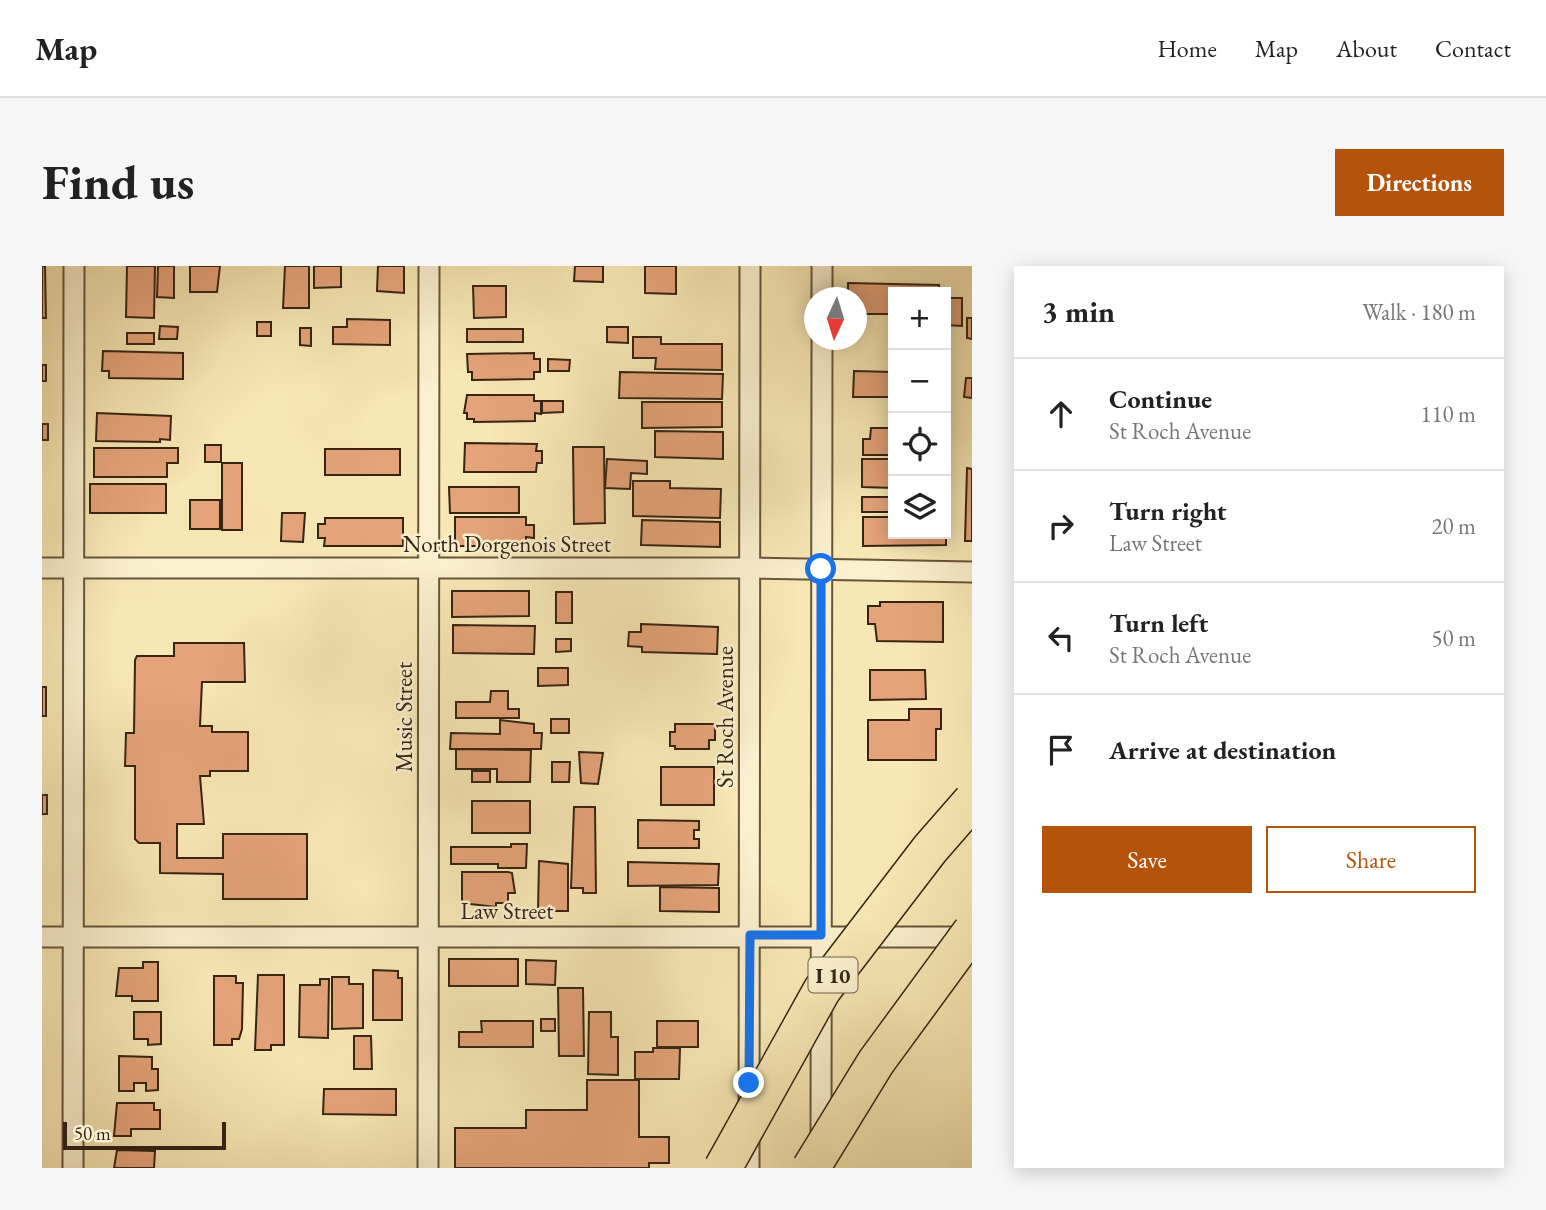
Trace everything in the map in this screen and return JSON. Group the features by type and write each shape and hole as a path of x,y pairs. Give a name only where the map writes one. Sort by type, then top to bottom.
{"highway":[{"name":"I 10","path":"723,1168 821,990 930,849 972,802"},
{"path":"811,1168 876,1062 972,931"}],"street":[{"path":"73,1168 74,266"},
{"name":"Music Street","path":"428,1168 429,266"},
{"name":"St Roch Avenue","path":"749,1168 750,266"},
{"path":"822,266 822,287"},
{"path":"820,1168 822,350"},
{"name":"North Dorgenois Street","path":"42,568 750,568 972,572"},
{"name":"Law Street","path":"42,937 972,937"}],"building":[{"path":"42,266 45,266 46,318 42,318"},
{"path":"127,266 155,266 154,318 126,317"},
{"path":"158,266 174,266 174,298 157,297"},
{"path":"190,266 220,266 217,292 190,292"},
{"path":"285,266 309,266 309,308 283,308"},
{"path":"314,266 341,266 341,287 314,288"},
{"path":"378,266 404,266 404,293 377,291"},
{"path":"575,266 603,266 603,282 574,281"},
{"path":"645,266 676,266 676,294 645,293"},
{"path":"848,283 939,285 888,287 888,314 867,314 867,287 848,287"},
{"path":"473,286 506,286 506,317 474,318"},
{"path":"951,298 962,298 962,326 951,325"},
{"path":"967,318 972,318 972,339 967,338"},
{"path":"347,319 390,320 390,345 333,344 333,327 347,327"},
{"path":"257,322 271,322 271,336 257,336"},
{"path":"160,326 178,327 177,339 159,339"},
{"path":"607,327 628,327 628,343 607,342"},
{"path":"300,328 311,328 311,346 300,345"},
{"path":"467,329 523,329 523,342 467,342"},
{"path":"127,333 154,333 154,344 127,344"},
{"path":"633,337 661,337 661,344 722,344 722,370 655,369 656,358 633,358"},
{"path":"103,351 183,353 183,379 109,378 109,371 102,371"},
{"path":"534,353 534,359 540,359 540,372 534,372 534,379 472,380 472,372 468,372 467,354"},
{"path":"548,359 570,360 569,371 548,371"},
{"path":"42,365 46,365 46,381 42,381"},
{"path":"854,371 888,372 888,397 853,397"},
{"path":"620,372 723,374 722,399 619,398"},
{"path":"966,378 972,378 972,398 964,397"},
{"path":"467,395 534,395 534,401 541,401 541,414 535,413 535,421 474,422 474,419 467,419 467,413 464,413"},
{"path":"542,401 563,401 563,412 542,413"},
{"path":"642,402 722,402 722,427 642,428"},
{"path":"97,413 171,416 170,440 96,441"},
{"path":"42,424 48,424 48,440 42,440"},
{"path":"871,428 888,428 888,455 863,455 863,439 870,439"},
{"path":"655,431 723,432 723,459 655,457"},
{"path":"465,443 537,444 536,451 542,451 542,463 537,463 536,472 464,472"},
{"path":"205,445 221,445 221,462 205,462"},
{"path":"573,447 604,447 605,523 574,524"},
{"path":"94,448 178,448 178,463 167,463 167,477 94,477"},
{"path":"325,449 400,449 400,475 325,475"},
{"path":"607,459 647,461 647,474 631,473 630,489 605,488"},
{"path":"862,459 888,459 888,488 862,487"},
{"path":"222,463 242,463 242,530 222,530"},
{"path":"967,468 972,469 972,541 965,541"},
{"path":"633,481 670,481 670,488 721,489 720,518 633,516"},
{"path":"90,484 166,484 166,513 90,513"},
{"path":"449,487 519,487 519,513 450,513"},
{"path":"862,497 888,497 888,512 862,512"},
{"path":"190,500 220,500 220,529 190,529"},
{"path":"282,513 305,513 303,542 281,541"},
{"path":"455,517 526,517 526,525 534,525 534,538 526,537 526,546 455,546"},
{"path":"863,517 888,517 888,539 946,539 946,545 863,546"},
{"path":"325,518 403,518 403,546 324,546 325,538 318,538 318,524 325,524"},
{"path":"642,520 720,522 720,547 641,545"},
{"path":"452,591 529,591 529,616 452,617"},
{"path":"556,592 572,592 572,623 556,623"},
{"path":"880,602 943,602 943,642 877,641 875,624 868,624 868,606 880,606"},
{"path":"641,624 718,627 717,654 642,652 642,647 628,646 629,632 641,632"},
{"path":"453,625 535,626 534,654 453,653"},
{"path":"556,639 571,639 571,651 556,652"},
{"path":"174,643 244,643 245,682 202,682 200,726 212,726 212,732 248,732 248,771 210,771 210,776 200,776 204,824 177,824 177,858 223,858 223,834 307,834 307,899 223,899 223,874 160,873 160,843 139,843 135,839 135,766 125,766 126,733 134,733 135,660 137,656 174,656"},
{"path":"538,668 568,668 568,685 538,686"},
{"path":"870,670 925,670 926,699 870,700"},
{"path":"42,687 46,687 46,716 42,716"},
{"path":"491,691 508,691 508,709 519,709 519,718 456,718 456,702 490,702"},
{"path":"909,709 941,709 941,729 936,729 936,760 868,760 868,720 909,720"},
{"path":"551,719 569,719 569,733 551,733"},
{"path":"500,720 534,724 534,733 542,733 541,749 450,749 451,733 500,734"},
{"path":"675,724 715,724 715,740 709,740 709,749 675,749 675,746 670,746 670,732 675,732"},
{"path":"456,749 531,750 530,782 497,782 497,769 456,769"},
{"path":"579,752 603,753 598,784 581,783"},
{"path":"552,762 570,762 569,782 552,782"},
{"path":"661,767 714,767 714,805 661,805"},
{"path":"472,771 490,771 490,782 472,782"},
{"path":"42,795 47,795 47,814 42,814"},
{"path":"472,801 530,801 530,833 472,833"},
{"path":"574,807 595,807 596,893 583,893 583,888 571,888"},
{"path":"638,820 699,821 699,830 694,830 694,839 699,839 699,848 638,848"},
{"path":"511,844 527,844 526,868 498,868 498,864 451,864 451,847 511,847"},
{"path":"539,861 568,864 568,911 538,911"},
{"path":"628,862 719,864 718,885 628,886"},
{"path":"462,872 512,873 515,893 508,893 508,903 496,903 496,907 462,903"},
{"path":"660,887 719,888 719,912 660,911"},
{"path":"449,959 518,959 518,986 449,986"},
{"path":"526,960 556,961 555,985 526,984"},
{"path":"143,962 158,962 158,1001 132,1001 132,996 116,996 119,968 143,968"},
{"path":"373,970 398,971 398,978 402,978 402,1020 373,1020"},
{"path":"258,975 284,975 284,1045 271,1045 271,1050 255,1050"},
{"path":"214,976 236,976 236,983 243,983 242,1029 239,1039 232,1039 232,1045 214,1045"},
{"path":"332,977 349,977 349,984 363,984 363,1028 332,1029"},
{"path":"320,979 329,979 328,1038 299,1037 300,985 320,985"},
{"path":"558,988 583,988 584,1056 559,1056"},
{"path":"134,1012 161,1012 161,1044 148,1045 148,1039 134,1039"},
{"path":"589,1012 611,1012 611,1037 618,1037 618,1075 588,1074"},
{"path":"541,1019 555,1019 555,1031 541,1031"},
{"path":"481,1021 533,1021 533,1047 459,1047 459,1032 482,1032"},
{"path":"657,1021 698,1021 698,1047 657,1047"},
{"path":"354,1036 371,1036 372,1069 354,1069"},
{"path":"653,1048 680,1048 679,1079 635,1079 635,1052 653,1052"},
{"path":"119,1056 152,1057 152,1069 158,1069 158,1090 146,1091 146,1083 134,1083 134,1091 119,1091"},
{"path":"587,1080 639,1080 639,1137 669,1137 669,1163 649,1163 649,1168 455,1168 455,1128 526,1128 526,1110 587,1110"},
{"path":"324,1089 396,1089 396,1115 323,1114"},
{"path":"117,1103 154,1103 154,1110 160,1110 160,1129 131,1129 131,1136 114,1136"},
{"path":"117,1150 155,1151 154,1168 114,1168"}],"route":[{"path":"749,1083 750,935 821,935 821,569"}]}
